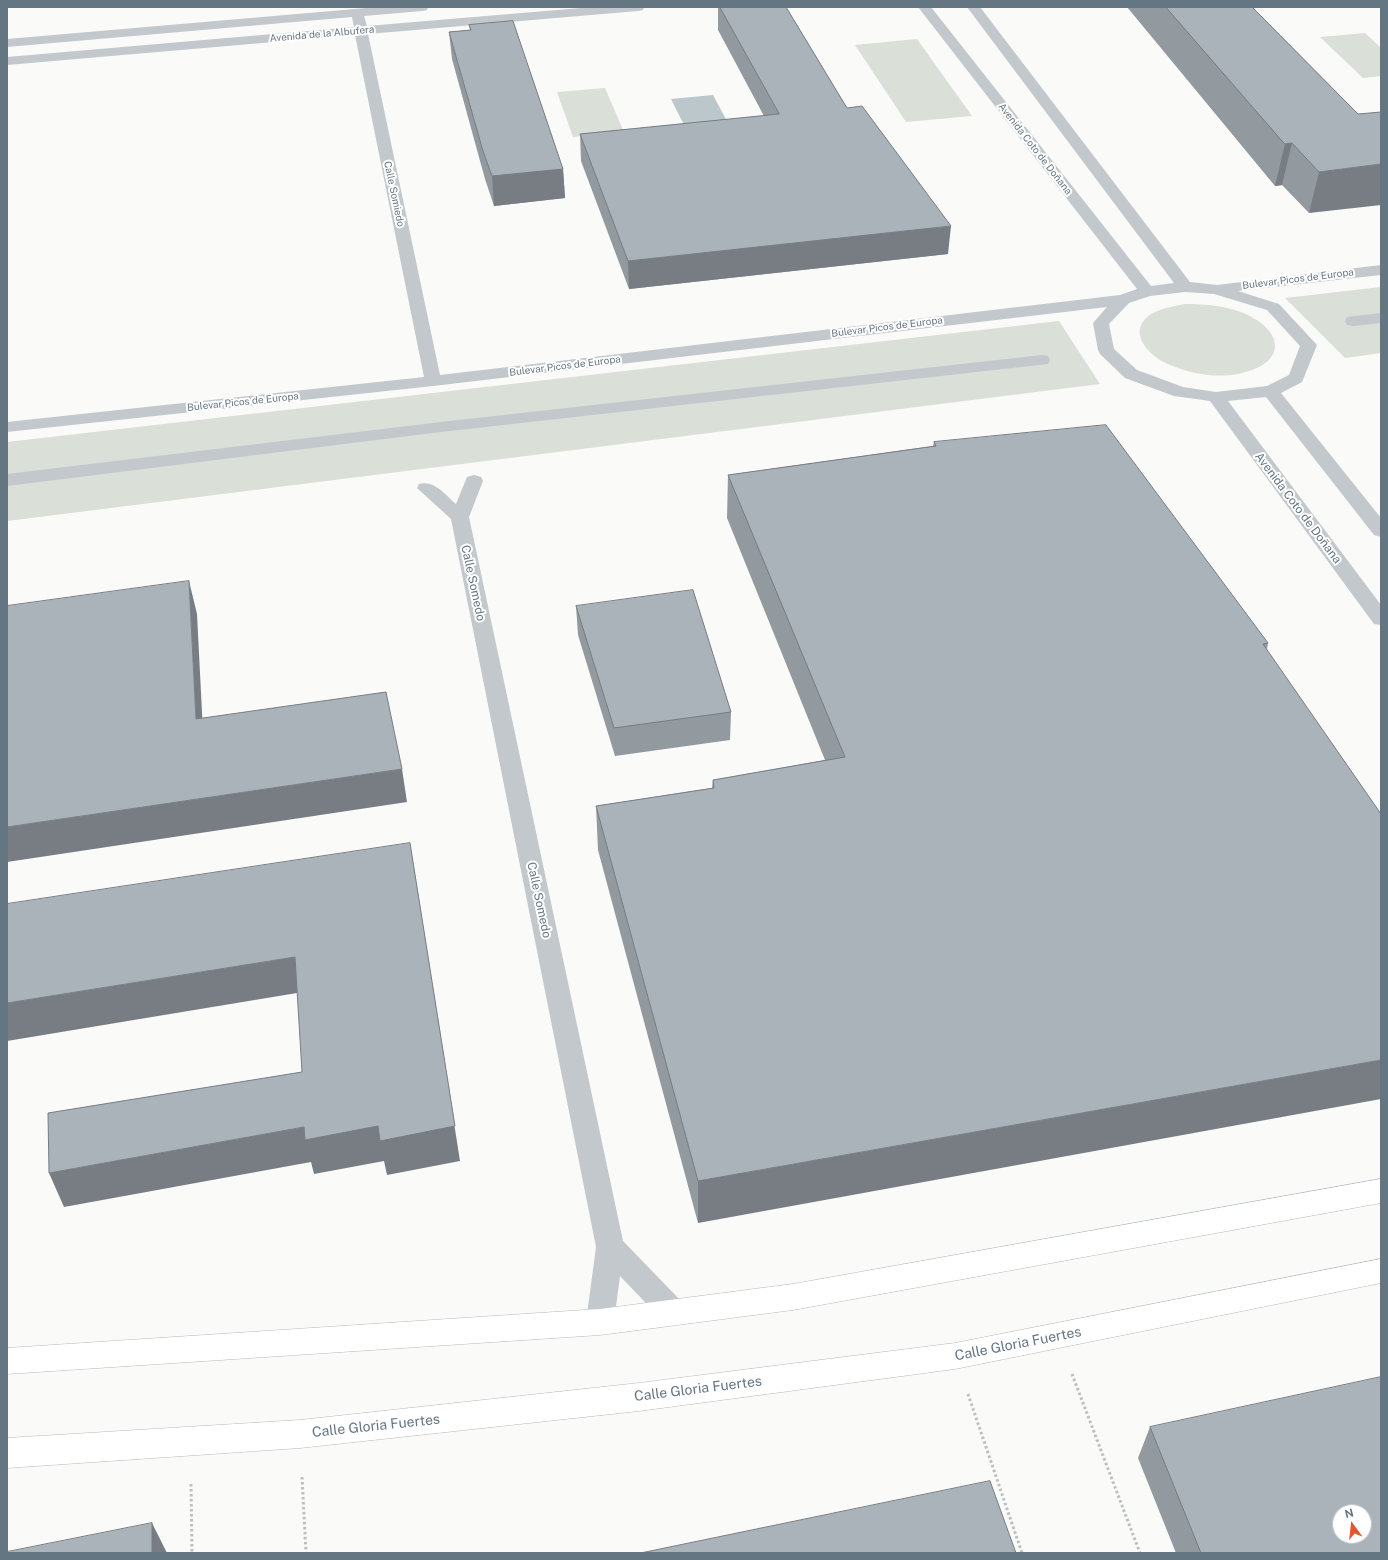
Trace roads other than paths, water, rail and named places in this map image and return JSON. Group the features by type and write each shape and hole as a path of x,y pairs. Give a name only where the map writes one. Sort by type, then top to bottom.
{"main road":[{"path":"7,1361 600,1322 793,1297 1381,1191"},
{"name":"Calle Gloria Fuertes","path":"7,1453 300,1434 639,1397 955,1356 1381,1271"}],"street":[{"name":"Avenida de la Albufera","path":"7,43 356,10 422,7"},
{"name":"Avenida de la Albufera","path":"7,61 638,7"},
{"name":"Avenida Coto de Doñana","path":"924,7 1147,291"},
{"path":"973,7 1185,287"},
{"name":"Calle Somiedo","path":"356,10 432,381"},
{"name":"Bulevar Picos de Europa","path":"1215,289 1381,270"},
{"path":"1185,287 1215,289 1273,307 1309,345 1296,378 1271,391 1216,397 1180,392 1131,374 1106,350 1101,323 1123,300 1147,291 1185,287"},
{"name":"Bulevar Picos de Europa","path":"7,427 432,381 1123,300"},
{"path":"1353,321 1381,318"},
{"path":"7,480 442,427 1042,360"},
{"path":"1271,391 1381,531"},
{"name":"Avenida Coto de Doñana","path":"1216,397 1381,619"},
{"path":"426,488 460,517 474,482"},
{"name":"Calle Somedo","path":"460,517 610,1247 600,1322"},
{"path":"610,1247 674,1312"}]}
